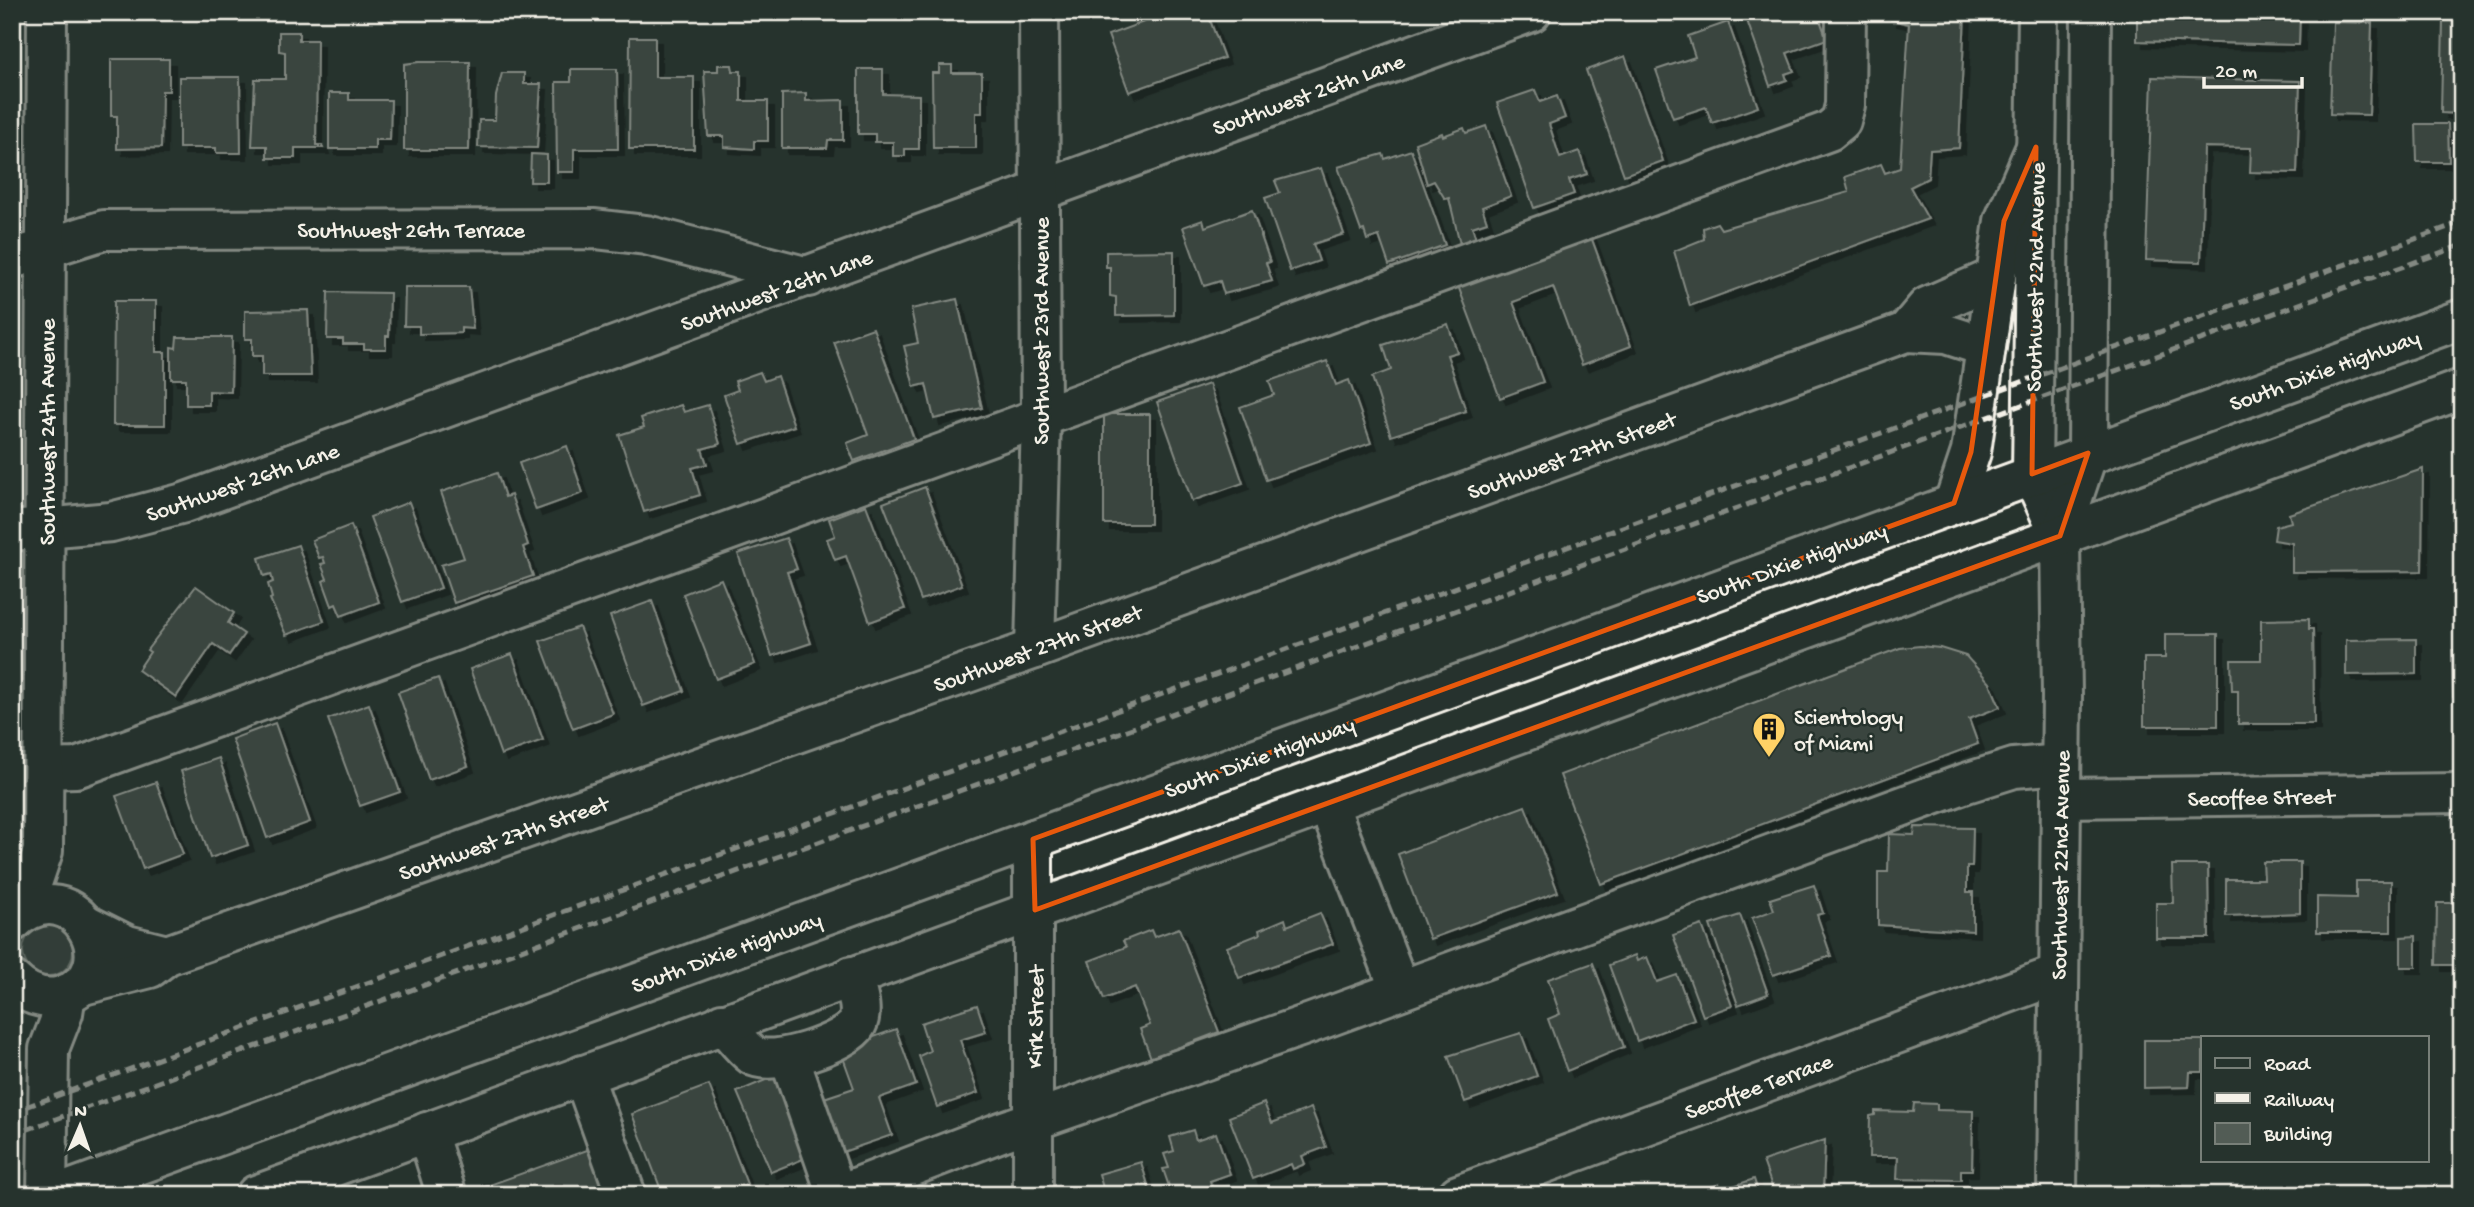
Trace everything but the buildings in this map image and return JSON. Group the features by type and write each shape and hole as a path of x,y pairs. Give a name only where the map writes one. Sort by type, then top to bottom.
{"main road":[{"name":"Southwest 24th Avenue","path":"17,918 43,851 33,752 29,530 29,254 47,12"},
{"name":"Southwest 23rd Avenue","path":"1035,649 1041,416 1039,12"},
{"name":"Southwest 26th Lane","path":"29,530 111,522 184,503 1531,12"},
{"path":"33,752 76,768 1829,131 1841,121 1845,105 1846,12"},
{"name":"Southwest 22nd Avenue","path":"2038,12 2032,474 2060,536"},
{"name":"Southwest 22nd Avenue","path":"2057,1195 2057,975 2061,781 2060,536 2088,453 2091,12"},
{"path":"1954,503 1972,453 2004,221 2036,147"},
{"name":"Southwest 26th Terrace","path":"29,254 104,230 595,229 646,235 808,277"},
{"name":"Southwest 27th Street","path":"1906,332 1927,307 1996,277"},
{"name":"South Dixie Highway","path":"56,1195 2462,318"},
{"name":"Southwest 27th Street","path":"16,985 42,998 150,968 167,956 1035,649 1906,332 1946,334 1986,347"},
{"path":"275,1192 427,1132 722,1023 2462,389"},
{"name":"Secoffee Street","path":"837,1195 1033,1121 1188,1068 1966,783 2014,768 2061,781 2462,793"},
{"path":"1328,804 1400,990"},
{"name":"Kirk Street","path":"1033,839 1033,1195"},
{"path":"43,851 54,864 95,950 88,976 73,990 49,1049 47,1195"},
{"path":"17,918 50,905 127,945 167,956"},
{"name":"Secoffee Terrace","path":"1458,1195 2057,975"},
{"path":"722,1023 753,1055 764,1059 789,1057 835,1040 853,1029 860,1015 852,976"},
{"path":"16,985 37,1034 49,1049"},
{"path":"789,1057 837,1195"},
{"path":"583,1075 626,1195"},
{"path":"131,1195 248,1152 262,1142 275,1115"},
{"path":"427,1132 445,1194"}],"highlighted area":[{"path":"2036,147 2032,474 2088,453 2060,536 1035,910 1033,839 1954,503 1971,452 2004,221"}],"shaded area":[{"path":"48,926 66,933 73,951 66,969 48,976 30,969 23,951 30,933"}],"railway":[{"path":"12,1112 2462,222"},
{"path":"12,1135 2462,245"}],"place":[{"name":"Scientology of Miami","path":"1769,759"}]}
